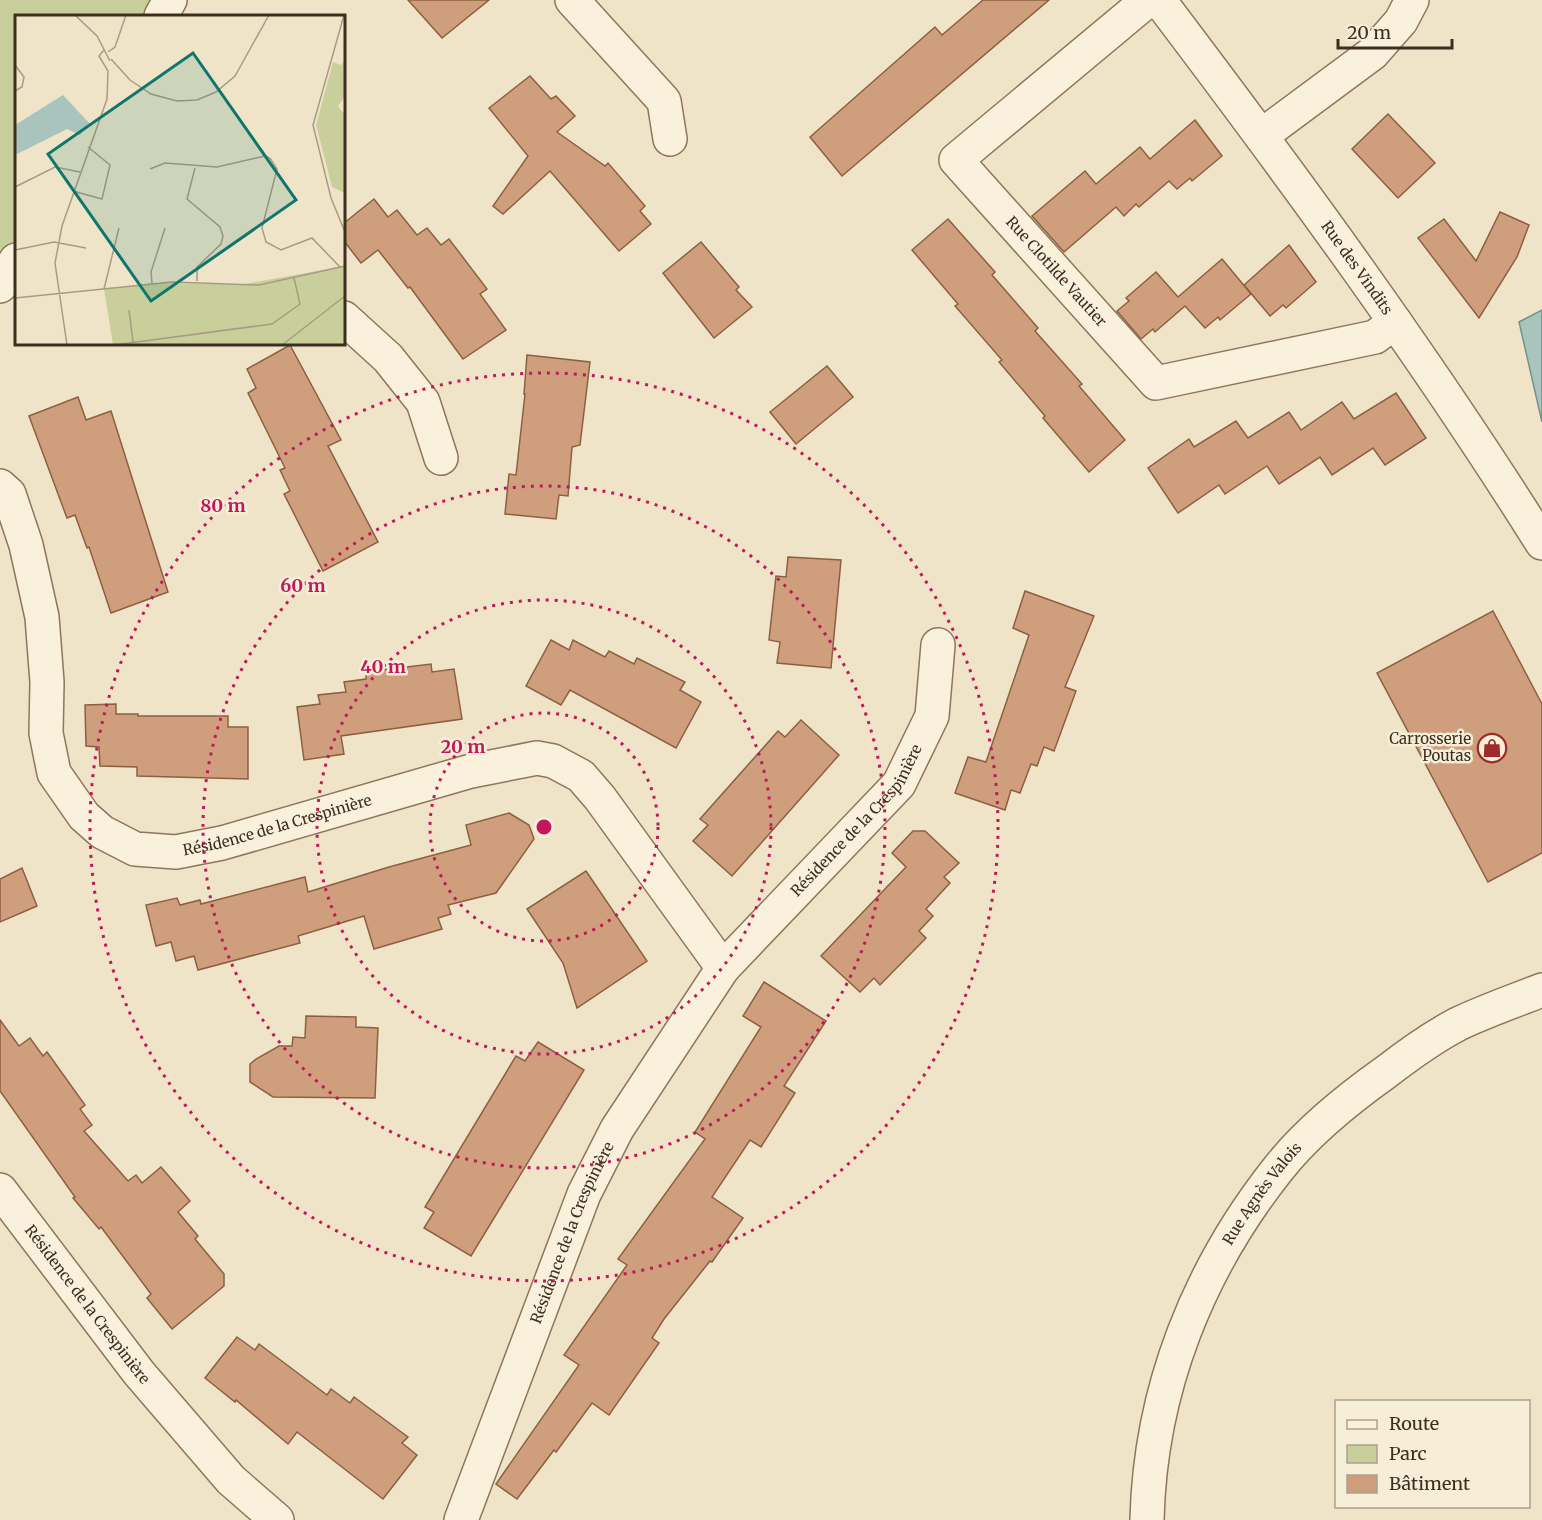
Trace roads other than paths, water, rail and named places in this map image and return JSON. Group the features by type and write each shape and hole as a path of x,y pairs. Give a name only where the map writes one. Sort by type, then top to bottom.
{"street":[{"path":"162,15 170,0"},
{"path":"572,0 664,101 670,139"},
{"name":"Rue Clotilde Vautier","path":"1148,0 956,160 1156,383 1375,338 1395,322"},
{"name":"Rue des Vindits","path":"1159,0 1261,136 1395,322 1509,490 1542,543"},
{"path":"1261,136 1373,53 1401,21 1412,0"},
{"path":"0,286 15,262"},
{"path":"345,319 388,358 423,402 441,458"},
{"name":"Résidence de la Crespinière","path":"0,486 9,494 27,545 42,617 48,682 46,733 54,773 84,816 102,832 135,849 176,852 222,843 471,771 537,758 553,762 582,776 723,968"},
{"name":"Résidence de la Crespinière","path":"461,1520 584,1194 617,1129 723,968 815,869 899,784 932,717 938,645"},
{"name":"Rue Agnès Valois","path":"1147,1520 1154,1445 1167,1382 1189,1319 1218,1256 1279,1167 1320,1125 1353,1096 1407,1056 1457,1025 1542,990"},
{"name":"Résidence de la Crespinière","path":"0,1190 139,1372 231,1480 277,1520"}],"water":[{"path":"1542,310 1542,422 1519,322"}],"place":[{"name":"Carrosserie Poutas","path":"1492,748"}]}
